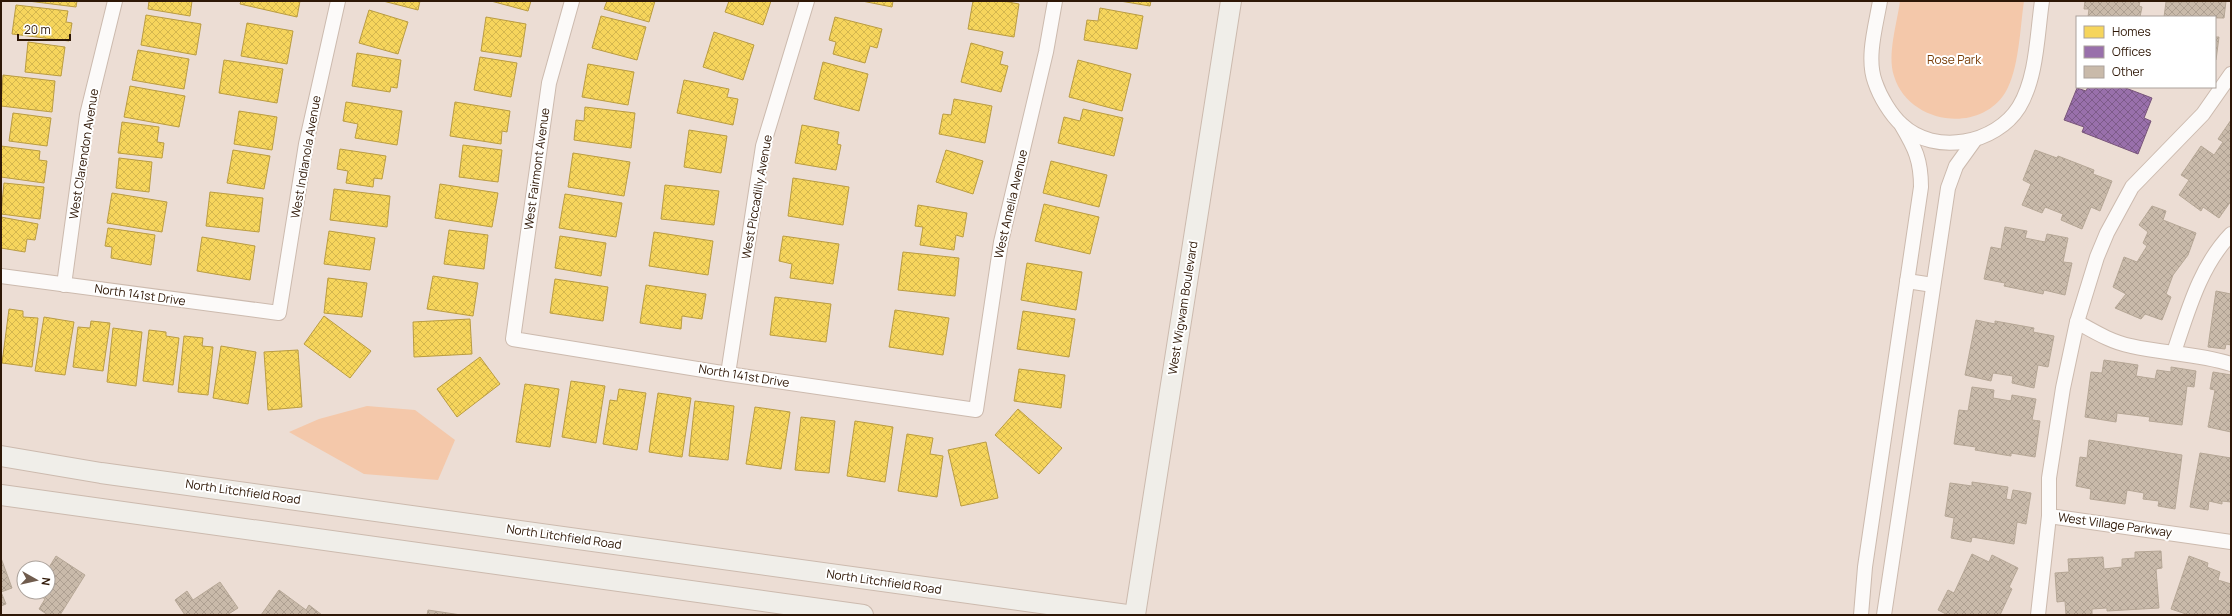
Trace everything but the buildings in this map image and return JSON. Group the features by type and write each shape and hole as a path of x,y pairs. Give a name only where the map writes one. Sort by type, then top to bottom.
{"main road":[{"name":"West Wigwam Boulevard","path":"1135,615 1231,1"},
{"name":"North Litchfield Road","path":"1,456 131,477 1127,615"},
{"path":"1,495 863,615"}],"street":[{"name":"West Clarendon Avenue","path":"64,284 87,115 114,1"},
{"name":"West Indianola Avenue","path":"279,313 306,144 338,1"},
{"name":"West Fairmont Avenue","path":"513,339 550,83 572,1"},
{"name":"West Piccadilly Avenue","path":"728,374 763,146 807,1"},
{"name":"West Amelia Avenue","path":"976,410 1001,242 1046,52 1056,1"},
{"path":"1861,615 1865,567 1921,187 1921,170 1917,152 1902,126 1888,107 1874,81 1872,62 1880,1"},
{"path":"1902,126 1921,137 1951,143 1974,141 2001,128 2019,107 2031,77 2042,1"},
{"name":"West Village Parkway","path":"2231,74 2202,114 2132,187 2107,233 2097,257 2078,322 2063,388 2049,478 2049,516 2231,542"},
{"path":"1884,615 1948,188 1956,166 1974,141"},
{"path":"2174,352 2203,273 2221,244 2231,234"},
{"name":"North 141st Drive","path":"1,276 279,313"},
{"path":"1907,281 1933,285"},
{"path":"2078,322 2105,338 2129,346 2204,356 2231,364"},
{"name":"North 141st Drive","path":"513,339 728,374 976,410"},
{"path":"2038,615 2049,516"}],"green space":[{"name":"Rose Park","path":"1900,1 2024,1 2016,61 2010,84 2005,93 1993,106 1978,115 1962,118 1945,118 1928,113 1913,104 1902,92 1894,76 1892,67 1893,39"},
{"path":"367,406 415,410 455,440 438,480 364,474 289,432 319,419"}]}
